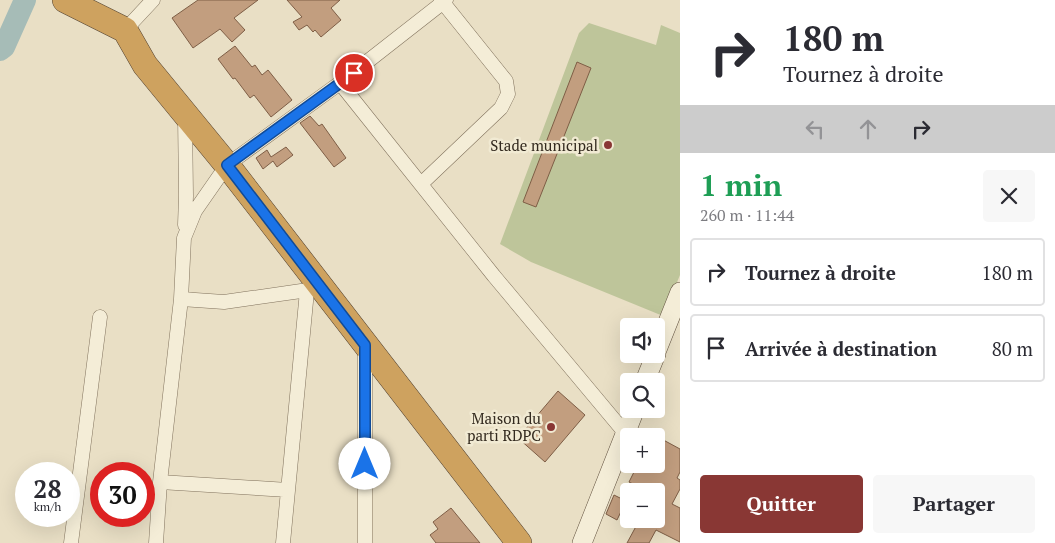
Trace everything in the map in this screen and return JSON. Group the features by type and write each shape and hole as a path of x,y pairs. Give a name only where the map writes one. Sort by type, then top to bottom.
{"highway":[{"path":"65,0 125,30 145,65 227,165 314,289 365,345 519,543"}],"street":[{"path":"125,30 143,5 153,0"},
{"path":"184,238 195,211 227,165 340,83 443,1 506,81 508,94 501,108 421,184"},
{"path":"340,83 494,276 621,428"},
{"path":"156,543 160,482 181,298 186,196 184,111"},
{"path":"181,298 224,302 314,289 283,543"},
{"path":"665,330 680,292"},
{"path":"71,543 100,317"},
{"path":"365,345 365,543"},
{"path":"582,543 620,449"},
{"path":"160,482 288,490"}],"green space":[{"name":"Stade municipal","path":"589,23 656,45 661,25 680,33 680,275 663,316 531,262 500,244 579,33"}],"building":[{"path":"198,0 258,0 234,18 245,30 232,42 220,29 193,48 172,18"},
{"path":"287,0 340,0 331,8 341,20 321,37 307,25 299,30 293,22 302,17"},
{"path":"235,46 252,67 255,65 262,75 268,70 292,100 271,117 254,95 250,98 218,59"},
{"path":"577,62 591,68 536,207 523,202"},
{"path":"310,116 319,126 322,124 346,158 334,167 300,123"},
{"path":"286,147 293,155 277,167 273,161 263,169 256,158 267,150 271,157"},
{"name":"Maison du parti RDPC","path":"558,391 585,415 545,462 518,438"},
{"path":"665,441 680,449 680,472 677,478 680,480 680,489 672,504 680,508 680,542 656,530 649,543 627,543 635,528 665,528 665,483 629,482 634,473 665,473"},
{"path":"614,495 620,498 620,514 617,520 606,514"},
{"path":"451,508 480,543 436,543 430,535 438,529 433,522"}],"waterway":[{"path":"0,50 4,47 25,0"}],"place":[{"name":"Stade municipal","path":"608,145"},
{"name":"Maison du parti RDPC","path":"551,427"}],"route":[{"path":"354,73 227,165 365,345 365,464"}]}
